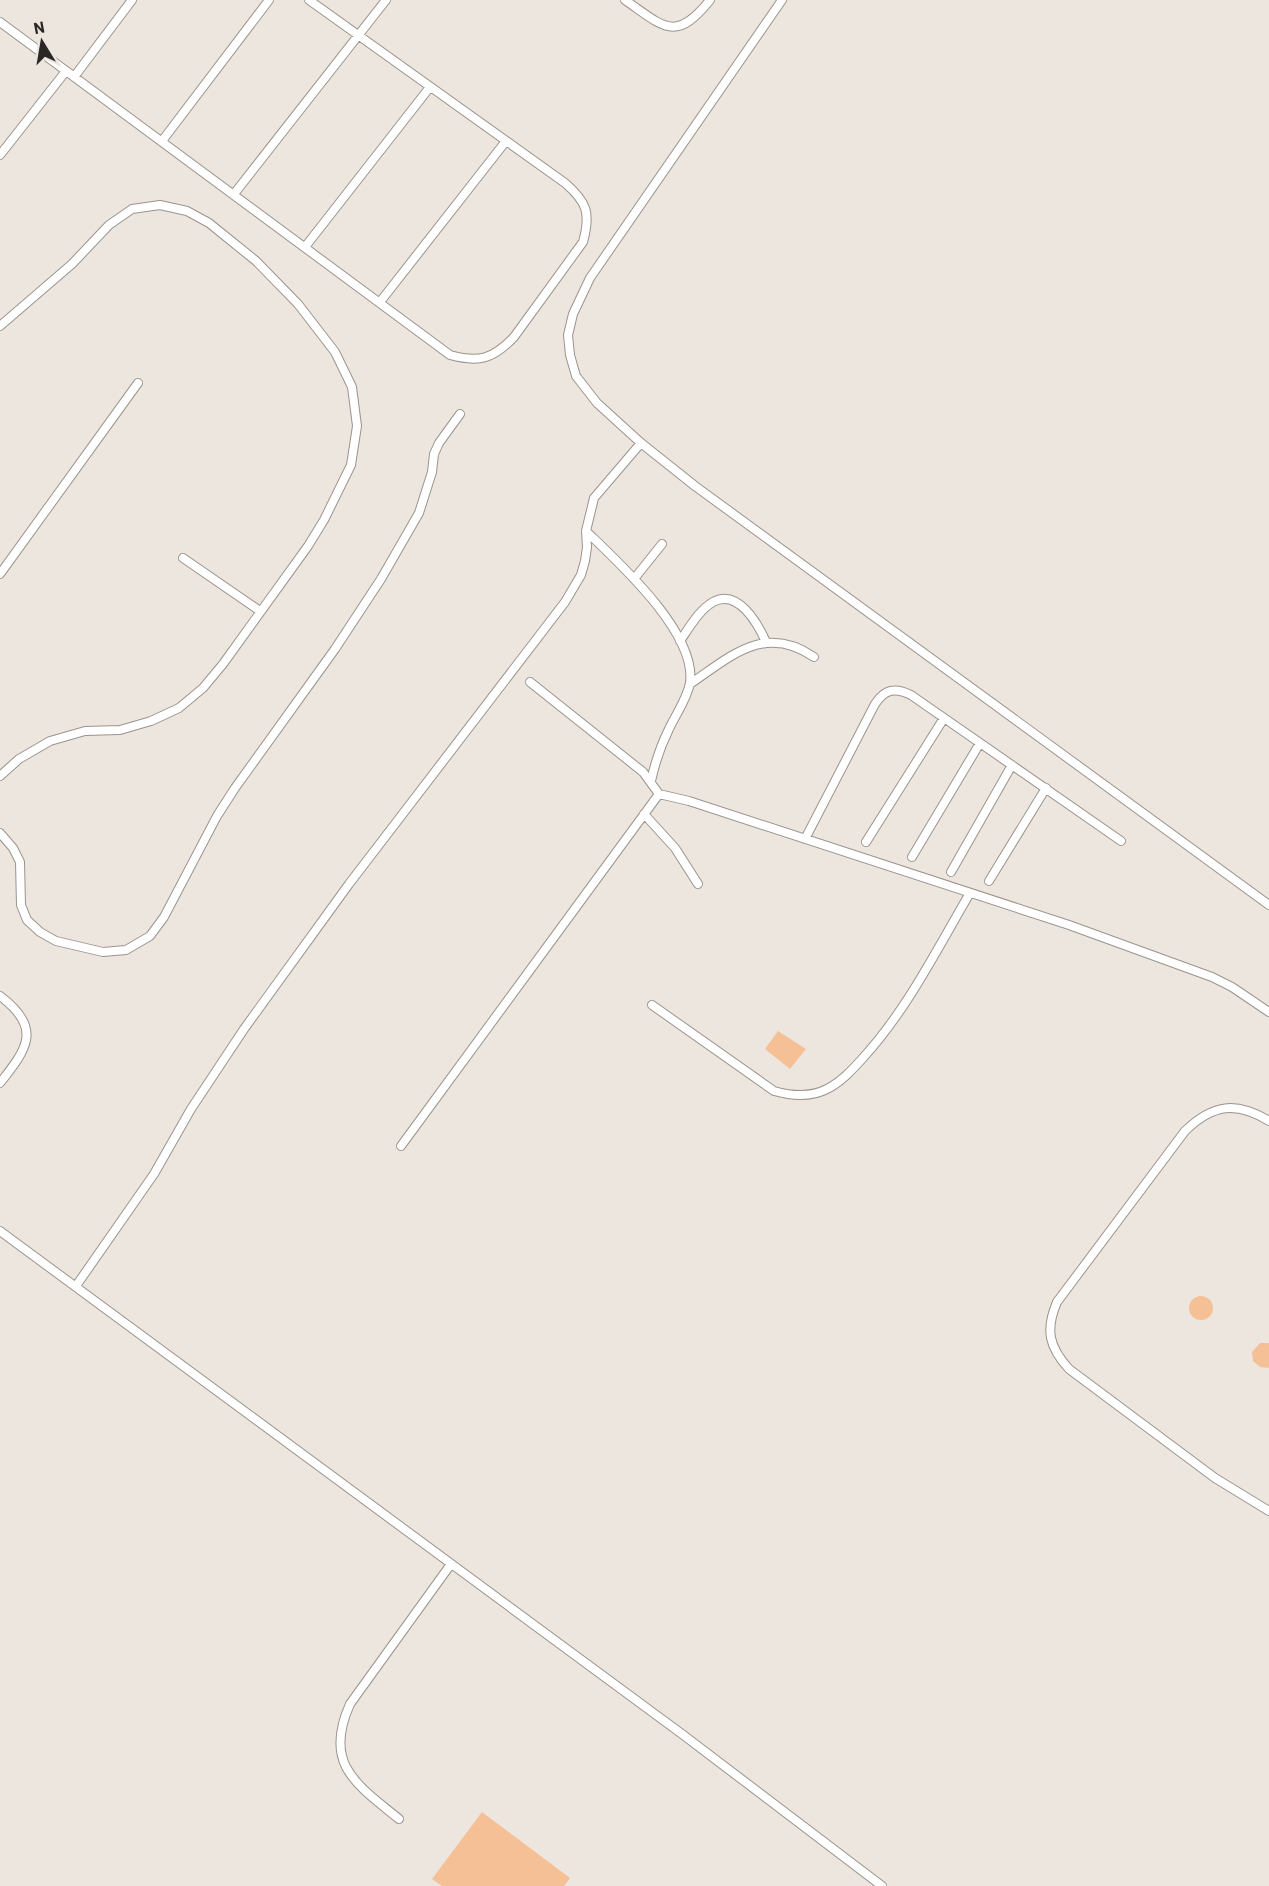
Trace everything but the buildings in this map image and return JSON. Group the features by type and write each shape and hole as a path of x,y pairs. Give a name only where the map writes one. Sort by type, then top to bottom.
{"lane":[{"path":"74,77 132,0"},
{"path":"162,141 269,0"},
{"path":"0,22 450,355 468,360 485,358 494,354 514,337 583,242 588,224 585,208 577,194 565,183 309,0"},
{"path":"234,194 386,0"},
{"path":"625,0 661,25 675,27 688,24 710,0"},
{"path":"782,0 602,259 581,296 573,314 568,335 570,355 576,376 597,403 641,443 695,486 1269,905"},
{"path":"0,155 66,71"},
{"path":"304,247 430,87"},
{"path":"380,302 506,141"},
{"path":"0,326 72,264 109,225 132,209 160,205 187,211 209,223 256,261 298,304 335,352 352,387 357,426 351,465 334,502 308,546 223,664 203,688 179,708 151,721 120,730 85,731 50,741 19,759 0,776"},
{"path":"0,574 138,383"},
{"path":"0,832 13,848 20,862 21,905 27,920 40,932 56,940 103,952 126,950 150,936 164,917 217,816 235,788 335,649 381,579 419,513 439,443 460,414"},
{"path":"76,1286 154,1174 191,1109 244,1029 349,884 565,602 581,575 587,547 586,531 594,498 641,443"},
{"path":"586,531 652,598 687,654 690,684 662,743 651,781"},
{"path":"633,579 662,544"},
{"path":"183,558 260,611"},
{"path":"680,641 703,609 719,599 727,599 747,612 766,642"},
{"path":"690,684 734,654 766,642 784,642 800,647 814,657"},
{"path":"530,682 643,772 659,794 689,801 1069,925 1191,969 1232,987 1269,1012"},
{"path":"805,839 880,696 886,691 895,689 903,690 1121,841"},
{"path":"866,842 944,718"},
{"path":"912,857 980,743"},
{"path":"951,872 1012,765"},
{"path":"989,881 1046,788"},
{"path":"401,1146 659,794"},
{"path":"644,814 675,848 698,884"},
{"path":"652,1005 774,1091 791,1095 809,1095 827,1090 842,1080 858,1064 888,1029 970,893"},
{"path":"0,996 20,1015 25,1026 26,1044 19,1059 0,1083"},
{"path":"1269,1121 1252,1111 1234,1107 1215,1110 1199,1118 1185,1131 1057,1302 1051,1316 1049,1330 1052,1345 1059,1358 1069,1369 1215,1478 1269,1511"},
{"path":"0,1231 682,1734 882,1886"},
{"path":"399,1819 364,1791 351,1776 342,1759 340,1740 343,1721 350,1704 451,1564"}]}
